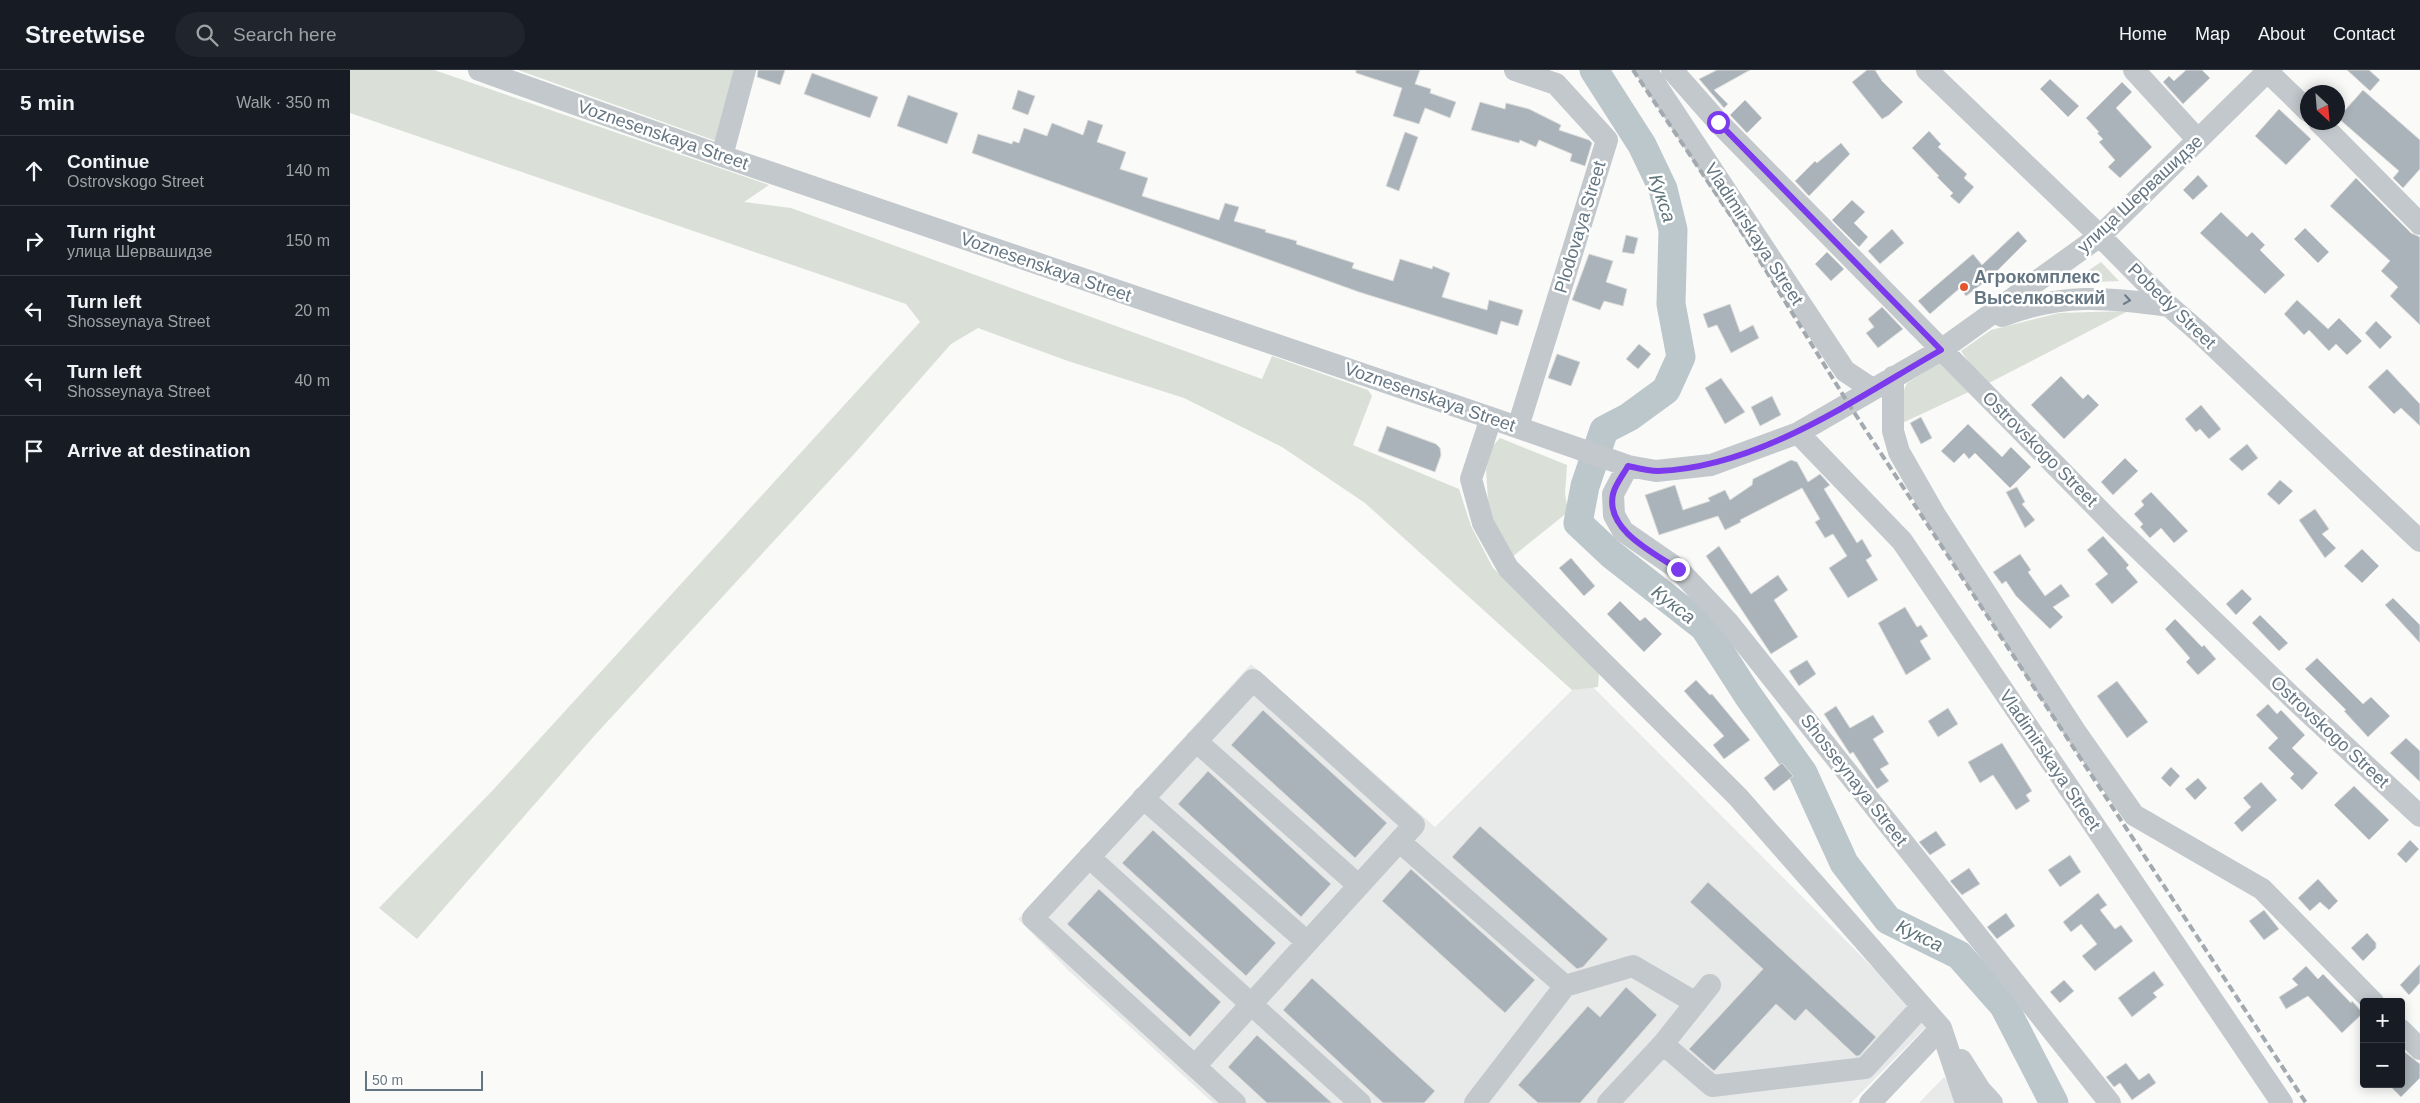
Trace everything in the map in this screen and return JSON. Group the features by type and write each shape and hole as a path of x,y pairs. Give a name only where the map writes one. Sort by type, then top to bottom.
{"street":[{"name":"Voznesenskaya Street","path":"480,70 722,156 1492,418 1565,446 1621,464"},
{"path":"722,156 745,70"},
{"name":"Plodovaya Street","path":"1515,70 1554,77 1607,140 1518,427"},
{"name":"Vladimirskaya Street","path":"1646,70 1845,371 1872,389"},
{"name":"Ostrovskogo Street","path":"1672,70 1718,122 2115,526 2295,700 2420,816"},
{"name":"Pobedy Street","path":"1926,70 2100,236 2169,306 2420,541"},
{"path":"2134,70 2198,140"},
{"path":"2269,71 2300,104"},
{"name":"улица Шервашидзе","path":"1621,464 1656,471 1711,465 1798,433 1941,350 2100,236 2269,71"},
{"path":"2326,130 2420,224"},
{"name":"улица Шервашидзе","path":"1977,326 2026,307 2068,299 2113,298 2169,306"},
{"path":"1893,377 1893,431 1899,452 1935,515 2054,698 2134,815 2262,889 2370,998"},
{"path":"1492,418 1471,480 1483,523 1508,568 1738,797 1941,1028 1980,1090 1992,1103"},
{"name":"Vladimirskaya Street","path":"1798,433 1902,541 2282,1103"},
{"name":"Shosseynaya Street","path":"1621,464 1613,494 1614,515 1623,531 1678,569 1728,622 2110,1103"},
{"path":"1195,1066 1414,825 1253,680 1033,918 1235,1103"},
{"path":"1196,742 1358,885"},
{"path":"1143,798 1307,942"},
{"path":"1400,842 1565,986"},
{"path":"1089,857 1360,1103"},
{"path":"1475,1103 1565,986 1633,966 1696,1002"},
{"path":"1608,1103 1663,1044 1710,985"},
{"path":"1663,1044 1712,1086 1865,1068 1922,1006"},
{"path":"1870,1103 1941,1028"},
{"path":"1941,1028 1966,1103"},
{"path":"2405,1034 2420,1049"}],"shaded area":[{"path":"350,70 434,70 769,185 744,202 791,208 1262,379 1272,356 1368,390 1372,396 1353,445 1459,489 1471,526 1493,568 1599,672 1598,687 1572,690 1365,503 1282,447 1184,398 1068,361 978,328 951,344 855,453 595,735 417,939 379,908 493,790 920,322 906,304 350,113"},
{"path":"518,70 737,70 716,141"},
{"path":"2101,262 2119,281 2070,283"},
{"path":"2128,311 1985,385 1961,351 1991,330 2059,313"},
{"path":"1944,360 1973,390 1898,425 1901,397 1907,383"},
{"path":"1500,438 1567,465 1565,494 1568,512 1512,557 1489,514 1486,470 1491,448"},
{"path":"1251,664 1435,827 1572,690 1592,686 1929,1024 1851,1103 1213,1103 1069,971 1018,919"},
{"path":"1944,1077 1967,1103 1919,1103"}],"building":[{"path":"758,70 785,70 780,85 757,77"},
{"path":"1356,70 1420,70 1415,84 1431,89 1430,93 1456,102 1450,118 1425,108 1419,124 1393,116 1402,88 1356,73"},
{"path":"1717,70 1750,70 1714,90 1728,104 1724,108 1699,79"},
{"path":"1867,70 1875,70 1882,81 1903,102 1882,119 1852,82"},
{"path":"2186,70 2202,70 2210,78 2183,104 2163,82 2169,76 2174,81"},
{"path":"2347,70 2369,70 2380,80 2370,91"},
{"path":"812,73 878,97 870,118 804,94"},
{"path":"2050,79 2079,106 2068,117 2040,89"},
{"path":"2122,82 2132,92 2116,108 2152,147 2120,178 2108,167 2115,160 2099,142 2103,139 2086,118"},
{"path":"1018,90 1035,96 1028,115 1012,109"},
{"path":"2363,90 2420,140 2420,169 2403,188 2393,178 2399,171 2345,124 2345,110"},
{"path":"908,95 958,113 947,144 897,126"},
{"path":"1745,100 1762,118 1747,133 1730,115"},
{"path":"1480,102 1505,109 1506,103 1529,109 1561,125 1559,130 1589,140 1592,143 1585,166 1570,161 1572,154 1539,140 1536,147 1520,140 1519,143 1471,130"},
{"path":"2279,109 2311,139 2286,165 2255,136"},
{"path":"1088,120 1103,125 1097,142 1126,152 1120,169 1148,178 1142,196 1219,220 1225,203 1239,207 1234,221 1297,241 1296,244 1354,263 1352,268 1393,281 1400,259 1432,269 1433,266 1450,273 1442,297 1487,310 1489,300 1523,310 1518,326 1501,321 1497,335 1359,292 972,153 978,134 1012,144 1013,141 1019,143 1024,128 1047,136 1052,123 1083,135"},
{"path":"1929,131 1941,144 1938,147 1967,174 1964,178 1974,187 1959,204 1950,196 1953,193 1937,177 1939,176 1912,148"},
{"path":"1405,132 1418,137 1399,191 1386,186"},
{"path":"1841,143 1850,154 1809,196 1795,181 1815,161 1817,163"},
{"path":"2198,175 2208,186 2193,200 2183,190"},
{"path":"2356,178 2411,233 2420,237 2420,325 2390,296 2398,287 2381,271 2390,261 2330,206"},
{"path":"1852,200 1865,212 1854,223 1868,237 1859,247 1832,220"},
{"path":"2221,212 2247,237 2252,232 2265,245 2260,250 2285,275 2265,294 2200,233"},
{"path":"2305,228 2329,252 2318,263 2294,239"},
{"path":"1892,229 1904,243 1880,264 1868,251"},
{"path":"2018,231 2027,241 1991,277 1966,296 1960,288 1930,314 1918,301 1973,254 1982,265"},
{"path":"1626,235 1638,238 1634,254 1622,252"},
{"path":"1827,252 1844,269 1831,281 1815,264"},
{"path":"1589,254 1613,261 1606,282 1627,289 1623,306 1604,301 1600,310 1572,300"},
{"path":"2297,300 2328,329 2339,318 2362,341 2347,355 2336,344 2329,351 2309,330 2304,335 2284,314"},
{"path":"1730,304 1740,332 1753,325 1759,338 1731,353 1717,325 1708,328 1703,314"},
{"path":"1882,307 1903,329 1878,348 1866,333 1874,327 1868,319"},
{"path":"2376,321 2392,337 2380,349 2365,333"},
{"path":"1639,344 1651,354 1638,369 1626,359"},
{"path":"1557,354 1580,362 1571,386 1548,378"},
{"path":"2387,369 2420,404 2420,426 2401,408 2394,414 2368,387"},
{"path":"2061,376 2083,399 2088,394 2099,405 2064,439 2031,405"},
{"path":"1721,378 1745,412 1725,424 1705,388"},
{"path":"1772,396 1781,415 1760,426 1751,407"},
{"path":"2201,405 2221,429 2209,439 2200,429 2196,432 2185,419"},
{"path":"1921,417 1932,438 1921,444 1910,423"},
{"path":"1968,424 2002,457 2011,447 2031,467 2010,488 1975,453 1969,459 1964,453 1954,463 1941,451"},
{"path":"1387,426 1436,444 1440,448 1441,455 1435,472 1378,451"},
{"path":"2247,444 2258,458 2242,471 2229,459"},
{"path":"2125,458 2138,471 2113,495 2101,482"},
{"path":"1791,460 1797,462 1808,482 1820,474 1830,485 1824,489 1857,543 1862,539 1872,556 1866,560 1878,580 1848,598 1829,568 1847,556 1833,534 1825,538 1815,522 1820,519 1802,488 1740,520 1741,522 1725,530 1718,516 1659,535 1645,495 1675,485 1683,510 1710,501 1708,498 1725,490 1730,500 1752,485 1753,479"},
{"path":"2280,480 2293,491 2279,505 2267,494"},
{"path":"2017,487 2025,502 2022,504 2035,520 2025,528 2006,492"},
{"path":"2151,492 2188,531 2174,543 2161,528 2150,538 2140,527 2143,524 2134,514 2144,505 2141,501"},
{"path":"2315,509 2329,529 2322,534 2336,548 2325,558 2299,520"},
{"path":"2103,536 2129,565 2126,568 2138,582 2112,604 2095,584 2108,574 2087,550"},
{"path":"1719,546 1751,594 1778,575 1788,590 1774,600 1798,637 1771,654 1706,556"},
{"path":"2362,549 2379,566 2362,583 2344,566"},
{"path":"2020,554 2031,570 2028,572 2045,596 2061,584 2070,596 2053,607 2063,617 2050,629 2016,596 2006,581 2002,584 1993,572"},
{"path":"1571,558 1595,586 1584,596 1559,568"},
{"path":"2242,589 2252,599 2236,615 2226,604"},
{"path":"2393,598 2420,625 2420,643 2385,605"},
{"path":"1620,601 1640,621 1645,617 1662,634 1644,652 1607,614"},
{"path":"1905,607 1917,627 1921,625 1928,636 1920,641 1931,659 1906,675 1878,623"},
{"path":"2260,615 2288,643 2279,651 2252,623"},
{"path":"2175,619 2202,647 2204,645 2216,659 2198,675 2186,662 2190,658 2165,629"},
{"path":"2317,658 2363,704 2371,697 2390,716 2368,737 2344,711 2346,710 2305,669"},
{"path":"1807,660 1816,674 1799,686 1789,671"},
{"path":"1696,680 1710,695 1712,694 1750,740 1724,759 1713,745 1724,736 1684,691"},
{"path":"2117,681 2148,722 2127,738 2097,696"},
{"path":"2268,704 2277,714 2281,710 2305,735 2292,748 2318,773 2302,790 2290,778 2294,774 2268,748 2278,738 2256,715"},
{"path":"1836,706 1850,728 1873,715 1884,732 1873,739 1889,764 1880,769 1889,781 1877,789 1853,752 1850,754 1824,714"},
{"path":"1948,708 1958,724 1938,737 1928,721"},
{"path":"1263,710 1387,823 1355,858 1231,745"},
{"path":"2406,738 2420,751 2420,782 2390,753"},
{"path":"2002,743 2032,791 2026,795 2030,801 2016,810 1993,775 1980,783 1968,762"},
{"path":"1782,763 1793,776 1774,791 1764,778"},
{"path":"2171,767 2180,776 2170,787 2161,778"},
{"path":"1208,771 1331,884 1301,917 1178,804"},
{"path":"2198,778 2207,788 2195,800 2185,789"},
{"path":"2261,782 2277,800 2242,832 2234,823 2251,807 2243,798"},
{"path":"2354,786 2389,820 2369,840 2334,805"},
{"path":"1480,826 1608,939 1583,967 1577,969 1452,857"},
{"path":"1153,830 1276,943 1246,976 1122,863"},
{"path":"1936,831 1946,845 1930,855 1919,842"},
{"path":"2410,840 2419,849 2406,863 2397,854"},
{"path":"2070,855 2081,872 2060,887 2048,870"},
{"path":"1969,868 1980,884 1962,895 1950,881"},
{"path":"1411,869 1535,980 1505,1013 1382,901"},
{"path":"2318,879 2338,901 2329,910 2320,902 2310,911 2298,898"},
{"path":"1708,882 1876,1037 1859,1056 1856,1056 1806,1009 1795,1021 1776,1004 1714,1071 1689,1049 1763,969 1690,902"},
{"path":"1099,889 1221,1002 1190,1037 1067,924"},
{"path":"2098,893 2107,905 2100,910 2115,929 2121,925 2133,941 2095,971 2082,956 2097,944 2081,924 2071,932 2063,922"},
{"path":"2264,910 2279,929 2264,940 2249,921"},
{"path":"2006,913 2015,926 1997,939 1987,927"},
{"path":"2367,933 2376,943 2376,948 2363,961 2351,948"},
{"path":"2420,964 2420,983 2409,995 2400,985"},
{"path":"2306,966 2318,979 2323,974 2360,1010 2360,1016 2342,1033 2308,996 2286,1009 2279,997 2298,985 2292,979"},
{"path":"2154,971 2164,985 2153,993 2157,997 2132,1017 2118,998"},
{"path":"1312,978 1435,1091 1424,1103 1383,1103 1283,1010"},
{"path":"2064,980 2074,991 2060,1003 2050,992"},
{"path":"1626,987 1657,1015 1580,1103 1538,1103 1518,1085 1588,1006 1600,1017"},
{"path":"1257,1035 1332,1103 1267,1103 1228,1067"},
{"path":"2405,1052 2420,1064 2420,1078 2401,1097 2392,1088 2405,1088"},
{"path":"2126,1063 2139,1080 2149,1073 2156,1083 2132,1100 2120,1083 2114,1087 2106,1077"}],"waterway":[{"name":"Кукса","path":"1594,70 1642,145 1663,189 1673,230 1671,304 1681,357 1666,390 1629,417 1604,430 1585,486 1578,523 1611,554 1704,627 1747,694 1803,773 1844,863 1888,920 1959,955 2004,1006 2054,1103"}],"railway":[{"path":"1633,70 1747,240 1848,403 2306,1103"}],"place":[{"name":"Агрокомплекс Выселковский","path":"1964,287"}],"route":[{"path":"1678,569 1623,531 1614,515 1613,494 1628,466 1656,471 1711,465 1798,433 1941,350 1718,122"}]}
